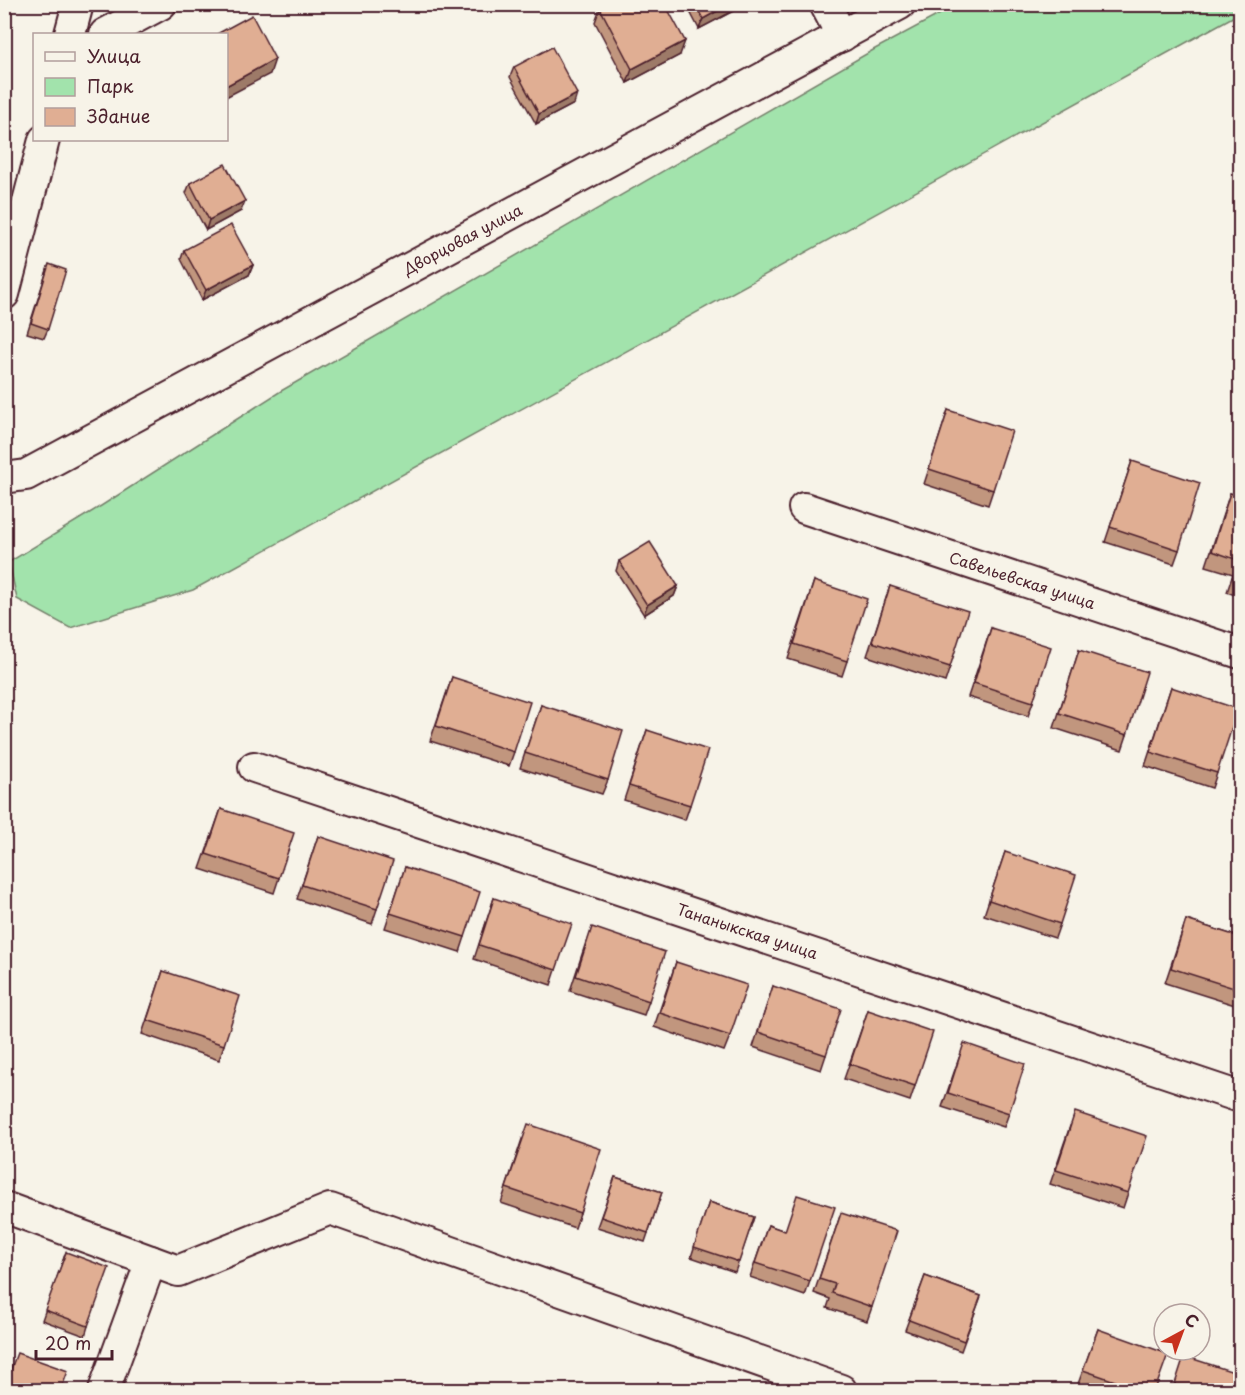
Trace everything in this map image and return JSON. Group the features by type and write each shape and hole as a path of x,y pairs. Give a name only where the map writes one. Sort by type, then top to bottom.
{"street":[{"path":"70,33 78,4"},
{"path":"107,33 161,4"},
{"path":"825,4 842,36"},
{"name":"Дворцовая улица","path":"15,477 900,4"},
{"path":"4,294 44,141"},
{"name":"Савельевская улица","path":"804,508 1240,653"},
{"name":"Тананыкская улица","path":"254,767 1240,1097"},
{"path":"4,1207 178,1270 330,1209 842,1390"},
{"path":"104,1390 151,1261"}],"green space":[{"path":"1240,4 1240,13 193,590 70,628 17,599 9,562 281,391 875,49 957,5"}],"building":[{"path":"606,4 665,4 685,41 632,69 600,8"},
{"path":"695,4 730,4 703,19"},
{"path":"252,15 275,59 228,85 228,33 219,33"},
{"path":"552,47 577,94 539,114 514,67"},
{"path":"225,164 245,201 209,220 190,183"},
{"path":"231,225 253,265 206,290 184,250"},
{"path":"49,264 66,270 48,329 31,323"},
{"path":"948,410 1012,431 993,490 929,469"},
{"path":"1132,461 1200,483 1179,550 1110,527"},
{"path":"1230,493 1240,496 1240,580 1232,578 1238,560 1212,551"},
{"path":"650,542 678,586 647,605 619,561"},
{"path":"814,581 867,599 847,661 794,644"},
{"path":"890,586 968,611 950,667 872,642"},
{"path":"991,628 1051,647 1033,702 974,683"},
{"path":"1079,650 1147,672 1127,735 1059,713"},
{"path":"452,677 530,702 514,752 436,726"},
{"path":"1171,687 1238,709 1217,773 1150,752"},
{"path":"541,705 623,731 608,780 525,753"},
{"path":"647,730 708,750 690,805 629,786"},
{"path":"221,809 294,833 279,878 206,854"},
{"path":"318,836 393,861 377,909 302,885"},
{"path":"1005,852 1076,875 1060,924 989,900"},
{"path":"405,867 480,892 465,937 390,913"},
{"path":"494,898 572,924 556,970 479,945"},
{"path":"1186,920 1240,937 1240,990 1171,968"},
{"path":"592,927 665,952 649,1001 576,976"},
{"path":"676,962 747,985 730,1036 660,1013"},
{"path":"163,971 240,996 224,1045 147,1020"},
{"path":"773,986 841,1009 826,1055 758,1032"},
{"path":"868,1010 933,1032 915,1086 850,1064"},
{"path":"964,1043 1025,1064 1009,1113 948,1093"},
{"path":"1075,1112 1147,1136 1128,1193 1056,1170"},
{"path":"528,1124 601,1149 580,1213 506,1188"},
{"path":"615,1177 662,1192 648,1233 601,1217"},
{"path":"797,1195 835,1207 810,1281 755,1263 768,1225 785,1231"},
{"path":"709,1202 754,1217 739,1262 694,1247"},
{"path":"841,1213 897,1231 872,1307 832,1293 835,1284 819,1279"},
{"path":"66,1252 109,1268 88,1326 45,1310"},
{"path":"925,1276 981,1296 964,1341 909,1320"},
{"path":"1098,1329 1152,1348 1152,1362 1165,1362 1155,1390 1141,1390 1083,1370"},
{"path":"17,1353 68,1371 61,1390 4,1390"},
{"path":"1182,1362 1203,1362 1240,1374 1240,1390 1173,1390"}]}
